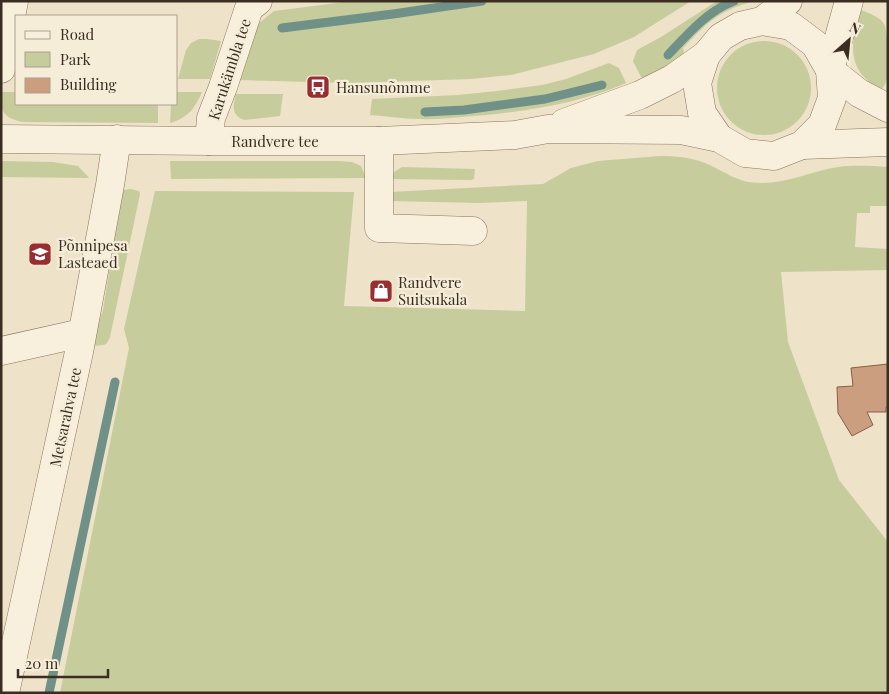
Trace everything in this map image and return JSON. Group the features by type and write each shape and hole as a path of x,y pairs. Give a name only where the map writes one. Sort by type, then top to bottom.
{"street":[{"path":"1,69 14,1"},
{"name":"Karukämbla tee","path":"209,141 211,118 249,8 258,1"},
{"name":"Randvere tee","path":"762,21 788,1"},
{"name":"Randvere tee","path":"548,129 681,130 719,138 745,153 774,156 802,145 822,125 832,98 830,70 850,1"},
{"name":"Randvere tee","path":"1,139 379,141 515,135 548,129 640,95 672,79 706,55 720,37 740,26 762,21 791,26 815,44 830,70"},
{"name":"Randvere tee","path":"706,55 697,83 702,113 719,138"},
{"path":"830,70 859,93 888,108"},
{"name":"Metsarahva tee","path":"5,693 82,333 117,139"},
{"path":"379,141 379,228 473,231"},
{"path":"802,145 888,142"},
{"path":"1,351 82,333"}],"green space":[{"path":"352,1 691,1 634,37 594,54 511,75 471,79 351,83 238,80 254,27 274,11"},
{"path":"717,1 755,1 732,8 715,18 683,48 684,52 679,59 650,80 641,77 633,61 637,50"},
{"path":"861,10 880,19 884,24 888,49 888,75 882,89 865,78 855,62 854,36"},
{"path":"199,39 221,41 210,79 178,79 186,50 191,43"},
{"path":"764,41 782,45 797,55 807,70 811,88 807,106 797,121 782,131 764,135 746,131 731,121 721,106 717,88 721,70 731,55 746,45"},
{"path":"609,63 619,68 626,83 587,97 546,107 441,119 414,119 370,115 372,99 458,95 542,85 566,79"},
{"path":"1,92 15,92 15,105 158,105 158,123 23,122 7,116 1,104"},
{"path":"178,92 202,92 190,112 170,123 171,105 178,105"},
{"path":"236,94 283,94 280,116 244,120 240,118 234,110"},
{"path":"660,156 694,159 738,179 753,183 782,181 838,167 888,167 888,206 870,206 870,213 857,213 855,247 888,249 888,270 781,272 788,342 839,480 888,542 888,693 60,693 129,348 124,329 155,191 354,192 344,306 525,311 527,201 479,203 390,201 390,192 543,184 571,168 598,161"},
{"path":"1,161 53,162 78,166 89,178 1,177"},
{"path":"170,161 352,162 361,166 366,178 171,179"},
{"path":"402,167 475,169 474,179 471,180 391,179 394,172"},
{"path":"131,189 139,191 140,194 110,337 104,345 91,346 103,310 122,190"}],"building":[{"path":"888,364 888,407 886,407 886,412 867,412 873,425 852,436 838,413 837,387 853,386 851,368"}],"waterway":[{"path":"282,28 482,1"},
{"path":"668,55 706,17 734,1"},
{"path":"425,112 464,110 545,99 602,85"},
{"path":"49,693 115,382"}],"place":[{"name":"Hansunõmme","path":"318,87"},
{"name":"Põnnipesa Lasteaed","path":"40,254"},
{"name":"Randvere Suitsukala","path":"381,291"}]}
